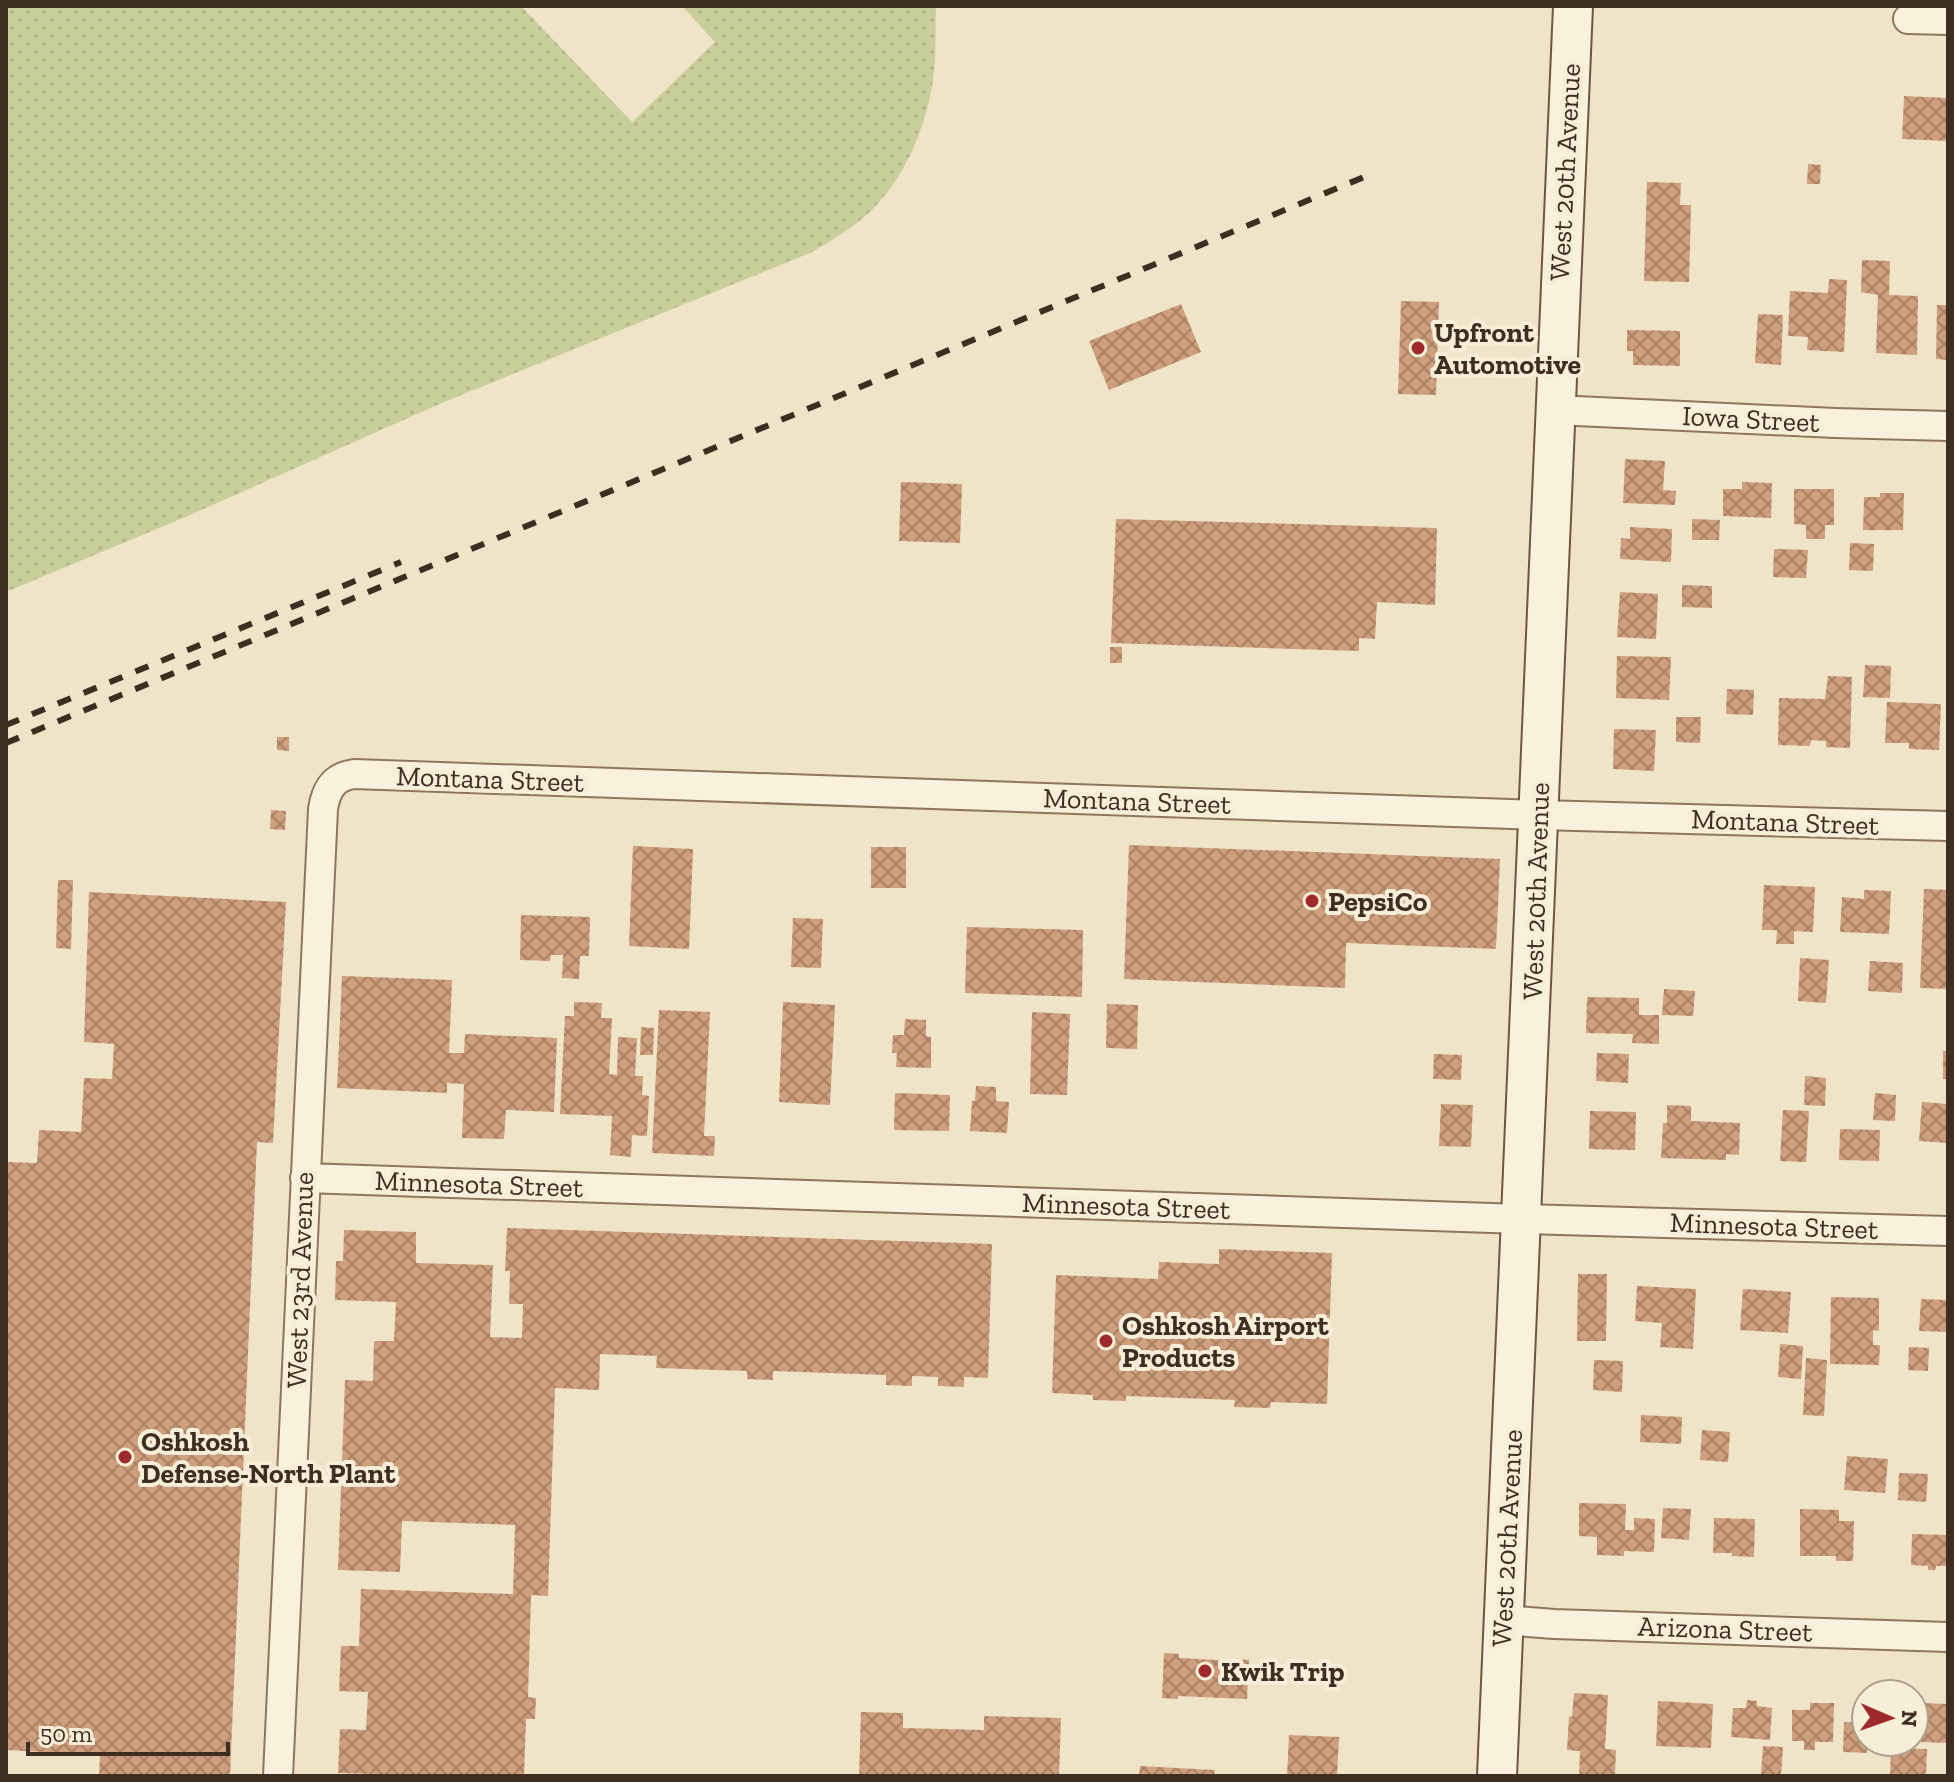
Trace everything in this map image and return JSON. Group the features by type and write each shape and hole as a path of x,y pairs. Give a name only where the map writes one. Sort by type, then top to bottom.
{"main road":[{"name":"West 20th Avenue","path":"1497,1776 1573,6"}],"street":[{"path":"1908,19 1948,20"},
{"name":"Iowa Street","path":"1555,410 1948,426"},
{"name":"Montana Street","path":"330,786 354,774 1948,826"},
{"name":"West 23rd Avenue","path":"278,1776 323,809 330,786"},
{"name":"Minnesota Street","path":"305,1178 1948,1231"},
{"name":"Arizona Street","path":"1503,1620 1948,1637"}],"green space":[{"path":"6,6 521,6 632,122 715,42 682,6 936,6 935,60 922,125 910,156 893,185 864,217 810,253 444,402 190,515 6,592"}],"building":[{"path":"1904,96 1948,98 1948,141 1902,139"},
{"path":"1808,164 1821,165 1820,184 1807,184"},
{"path":"1647,182 1681,183 1680,205 1691,205 1689,282 1644,281"},
{"path":"1862,260 1890,261 1889,295 1918,296 1917,355 1876,353 1878,295 1861,292"},
{"path":"1829,279 1847,280 1844,352 1807,350 1808,337 1788,336 1790,291 1828,293"},
{"name":"Upfront Automotive","path":"1401,301 1439,302 1436,395 1398,394"},
{"path":"1181,304 1201,352 1109,390 1089,341"},
{"path":"1937,305 1948,305 1948,360 1936,359"},
{"path":"1758,314 1783,315 1781,365 1755,363"},
{"path":"1627,330 1680,331 1680,366 1633,365 1633,351 1627,351"},
{"path":"1625,459 1665,461 1663,490 1676,491 1675,505 1623,503"},
{"path":"901,482 962,484 960,543 899,541"},
{"path":"1742,482 1772,483 1771,518 1723,516 1723,489 1742,489"},
{"path":"1794,489 1834,489 1834,525 1825,525 1825,539 1806,539 1806,525 1794,524"},
{"path":"1880,493 1904,493 1903,530 1863,530 1864,497 1880,497"},
{"path":"1116,519 1437,528 1435,605 1377,602 1375,639 1359,638 1359,651 1111,643"},
{"path":"1692,519 1720,520 1719,540 1692,540"},
{"path":"1630,527 1672,529 1671,562 1620,559 1621,538 1630,539"},
{"path":"1850,543 1874,544 1873,571 1849,570"},
{"path":"1774,549 1808,550 1806,578 1773,577"},
{"path":"1682,585 1712,586 1712,608 1682,607"},
{"path":"1620,592 1658,594 1656,639 1617,637"},
{"path":"1110,647 1122,647 1122,663 1110,663"},
{"path":"1617,656 1671,657 1669,700 1616,698"},
{"path":"1865,665 1891,666 1890,698 1863,697"},
{"path":"1828,676 1852,677 1850,748 1826,747 1826,741 1811,740 1810,746 1778,745 1779,698 1825,699"},
{"path":"1727,689 1754,690 1753,715 1726,714"},
{"path":"1887,702 1941,704 1939,750 1909,749 1909,743 1885,743"},
{"path":"1676,717 1701,717 1700,743 1676,742"},
{"path":"1614,729 1656,730 1654,771 1613,769"},
{"path":"277,737 289,737 289,751 277,750"},
{"path":"271,810 286,811 285,830 270,829"},
{"name":"PepsiCo","path":"1129,845 1500,859 1496,949 1346,943 1345,988 1124,979"},
{"path":"633,846 693,849 689,949 629,946"},
{"path":"871,847 906,847 906,888 871,888"},
{"path":"58,880 73,880 71,949 56,948"},
{"path":"1764,885 1815,887 1813,932 1794,931 1794,944 1776,944 1777,930 1762,930"},
{"path":"1924,889 1948,890 1948,989 1920,988"},
{"path":"1864,890 1891,891 1889,934 1840,932 1842,897 1864,899"},
{"name":"Oshkosh Defense-North Plant","path":"89,892 286,902 273,1143 257,1142 230,1776 99,1776 100,1755 6,1750 6,1162 37,1163 39,1130 81,1132 84,1078 112,1079 114,1044 84,1042"},
{"path":"521,915 590,917 589,956 580,956 579,979 562,978 563,955 551,955 550,961 520,960"},
{"path":"793,918 823,919 821,968 791,967"},
{"path":"967,927 1083,930 1082,997 965,993"},
{"path":"1800,958 1829,960 1826,1003 1798,1001"},
{"path":"1870,961 1903,963 1902,993 1868,991"},
{"path":"342,976 452,980 449,1053 464,1053 465,1034 557,1038 554,1112 506,1110 504,1139 462,1138 464,1084 447,1083 447,1093 337,1088"},
{"path":"1664,989 1695,991 1693,1016 1662,1015"},
{"path":"1587,997 1639,998 1639,1015 1659,1015 1659,1044 1632,1043 1633,1034 1586,1033"},
{"path":"574,1002 602,1003 601,1018 612,1018 609,1074 617,1075 618,1037 637,1038 635,1076 643,1076 642,1095 649,1096 647,1136 632,1135 631,1157 610,1155 612,1116 560,1114 565,1016 574,1016"},
{"path":"783,1002 835,1005 830,1105 779,1102"},
{"path":"1107,1004 1138,1005 1137,1049 1106,1048"},
{"path":"659,1010 710,1012 704,1136 715,1136 714,1156 652,1153"},
{"path":"1032,1012 1070,1014 1067,1095 1030,1094"},
{"path":"905,1019 926,1020 926,1036 931,1037 931,1068 896,1067 897,1053 892,1053 893,1035 904,1035"},
{"path":"641,1027 654,1028 653,1055 640,1055"},
{"path":"1943,1051 1948,1051 1948,1079 1943,1079"},
{"path":"1597,1053 1629,1054 1628,1083 1596,1081"},
{"path":"1434,1054 1462,1055 1461,1080 1433,1079"},
{"path":"1805,1076 1826,1078 1825,1106 1804,1105"},
{"path":"976,1086 996,1087 996,1101 1009,1102 1007,1133 970,1131"},
{"path":"895,1093 950,1095 949,1131 894,1130"},
{"path":"1875,1093 1896,1095 1895,1121 1873,1120"},
{"path":"1922,1102 1948,1104 1948,1143 1919,1141"},
{"path":"1441,1104 1473,1105 1471,1147 1439,1146"},
{"path":"1667,1105 1691,1106 1691,1121 1740,1123 1739,1155 1726,1154 1726,1160 1661,1158"},
{"path":"1783,1110 1809,1111 1806,1162 1780,1161"},
{"path":"1590,1111 1636,1112 1635,1150 1589,1149"},
{"path":"1840,1129 1880,1130 1879,1161 1839,1160"},
{"path":"507,1228 992,1244 988,1378 964,1377 964,1387 938,1386 938,1377 912,1376 912,1386 886,1385 886,1375 773,1371 773,1380 747,1379 747,1371 656,1368 657,1356 600,1354 599,1390 555,1388 548,1596 531,1595 528,1697 536,1698 535,1719 526,1719 524,1776 375,1776 338,1773 340,1729 366,1730 368,1692 339,1691 341,1646 359,1646 361,1589 513,1594 515,1525 402,1521 400,1572 338,1570 345,1380 373,1381 374,1341 394,1341 396,1302 335,1300 336,1261 343,1261 344,1230 416,1232 416,1263 493,1265 490,1337 522,1338 523,1304 509,1304 510,1271 505,1271"},
{"path":"1219,1249 1332,1253 1327,1404 1271,1402 1270,1408 1234,1407 1235,1400 1126,1396 1126,1401 1093,1400 1093,1395 1052,1393 1056,1275 1158,1279 1159,1262 1219,1264"},
{"path":"1578,1274 1607,1274 1606,1341 1577,1341"},
{"path":"1637,1286 1696,1289 1693,1349 1660,1347 1662,1323 1635,1321"},
{"path":"1743,1289 1791,1292 1788,1333 1740,1330"},
{"path":"1831,1297 1879,1298 1879,1331 1873,1330 1873,1345 1880,1345 1879,1365 1830,1364"},
{"path":"1921,1299 1948,1300 1948,1332 1919,1331"},
{"path":"1780,1344 1803,1346 1801,1379 1778,1377"},
{"path":"1909,1347 1929,1348 1928,1371 1908,1370"},
{"path":"1806,1358 1827,1360 1824,1416 1803,1415"},
{"path":"1594,1360 1623,1361 1622,1392 1593,1390"},
{"path":"1641,1415 1682,1417 1681,1444 1640,1442"},
{"path":"1702,1430 1730,1432 1728,1462 1700,1460"},
{"path":"1847,1456 1888,1459 1885,1493 1844,1490"},
{"path":"1899,1473 1928,1474 1926,1502 1898,1500"},
{"path":"1579,1503 1626,1504 1625,1530 1634,1530 1634,1518 1655,1519 1654,1552 1624,1551 1624,1556 1597,1555 1597,1537 1579,1536"},
{"path":"1663,1508 1691,1509 1689,1540 1661,1538"},
{"path":"1800,1509 1839,1510 1839,1521 1854,1521 1853,1561 1836,1561 1836,1556 1800,1556"},
{"path":"1714,1518 1755,1519 1754,1557 1713,1553"},
{"path":"1912,1534 1948,1535 1948,1566 1928,1570 1928,1566 1911,1565"},
{"name":"Kwik Trip","path":"1164,1653 1179,1654 1179,1658 1249,1660 1247,1699 1162,1698"},
{"path":"1574,1693 1608,1695 1605,1749 1616,1750 1615,1776 1579,1776 1580,1751 1567,1750"},
{"path":"1747,1700 1757,1701 1757,1706 1772,1708 1770,1740 1731,1737 1733,1708 1746,1708"},
{"path":"1658,1701 1713,1704 1711,1748 1656,1746"},
{"path":"1810,1703 1834,1703 1833,1742 1815,1742 1815,1750 1804,1750 1804,1741 1792,1741 1792,1710 1810,1710"},
{"path":"1930,1703 1948,1704 1948,1743 1930,1742"},
{"path":"861,1712 903,1713 903,1728 984,1730 984,1716 1061,1718 1059,1776 859,1776"},
{"path":"1844,1722 1850,1722 1850,1752 1843,1752"},
{"path":"1289,1735 1339,1737 1337,1776 1287,1776"},
{"path":"1763,1746 1783,1747 1781,1775 1761,1774"},
{"path":"1891,1758 1927,1758 1926,1776 1890,1776"},
{"name":"Kwik Trip","path":"1140,1766 1215,1770 1214,1776 1139,1776"}],"railway":[{"path":"6,743 1364,177"},
{"path":"6,725 401,562"}],"place":[{"name":"Upfront Automotive","path":"1418,348"},
{"name":"PepsiCo","path":"1312,901"},
{"name":"Oshkosh Airport Products","path":"1106,1341"},
{"name":"Oshkosh Defense-North Plant","path":"125,1457"},
{"name":"Kwik Trip","path":"1205,1671"}]}
